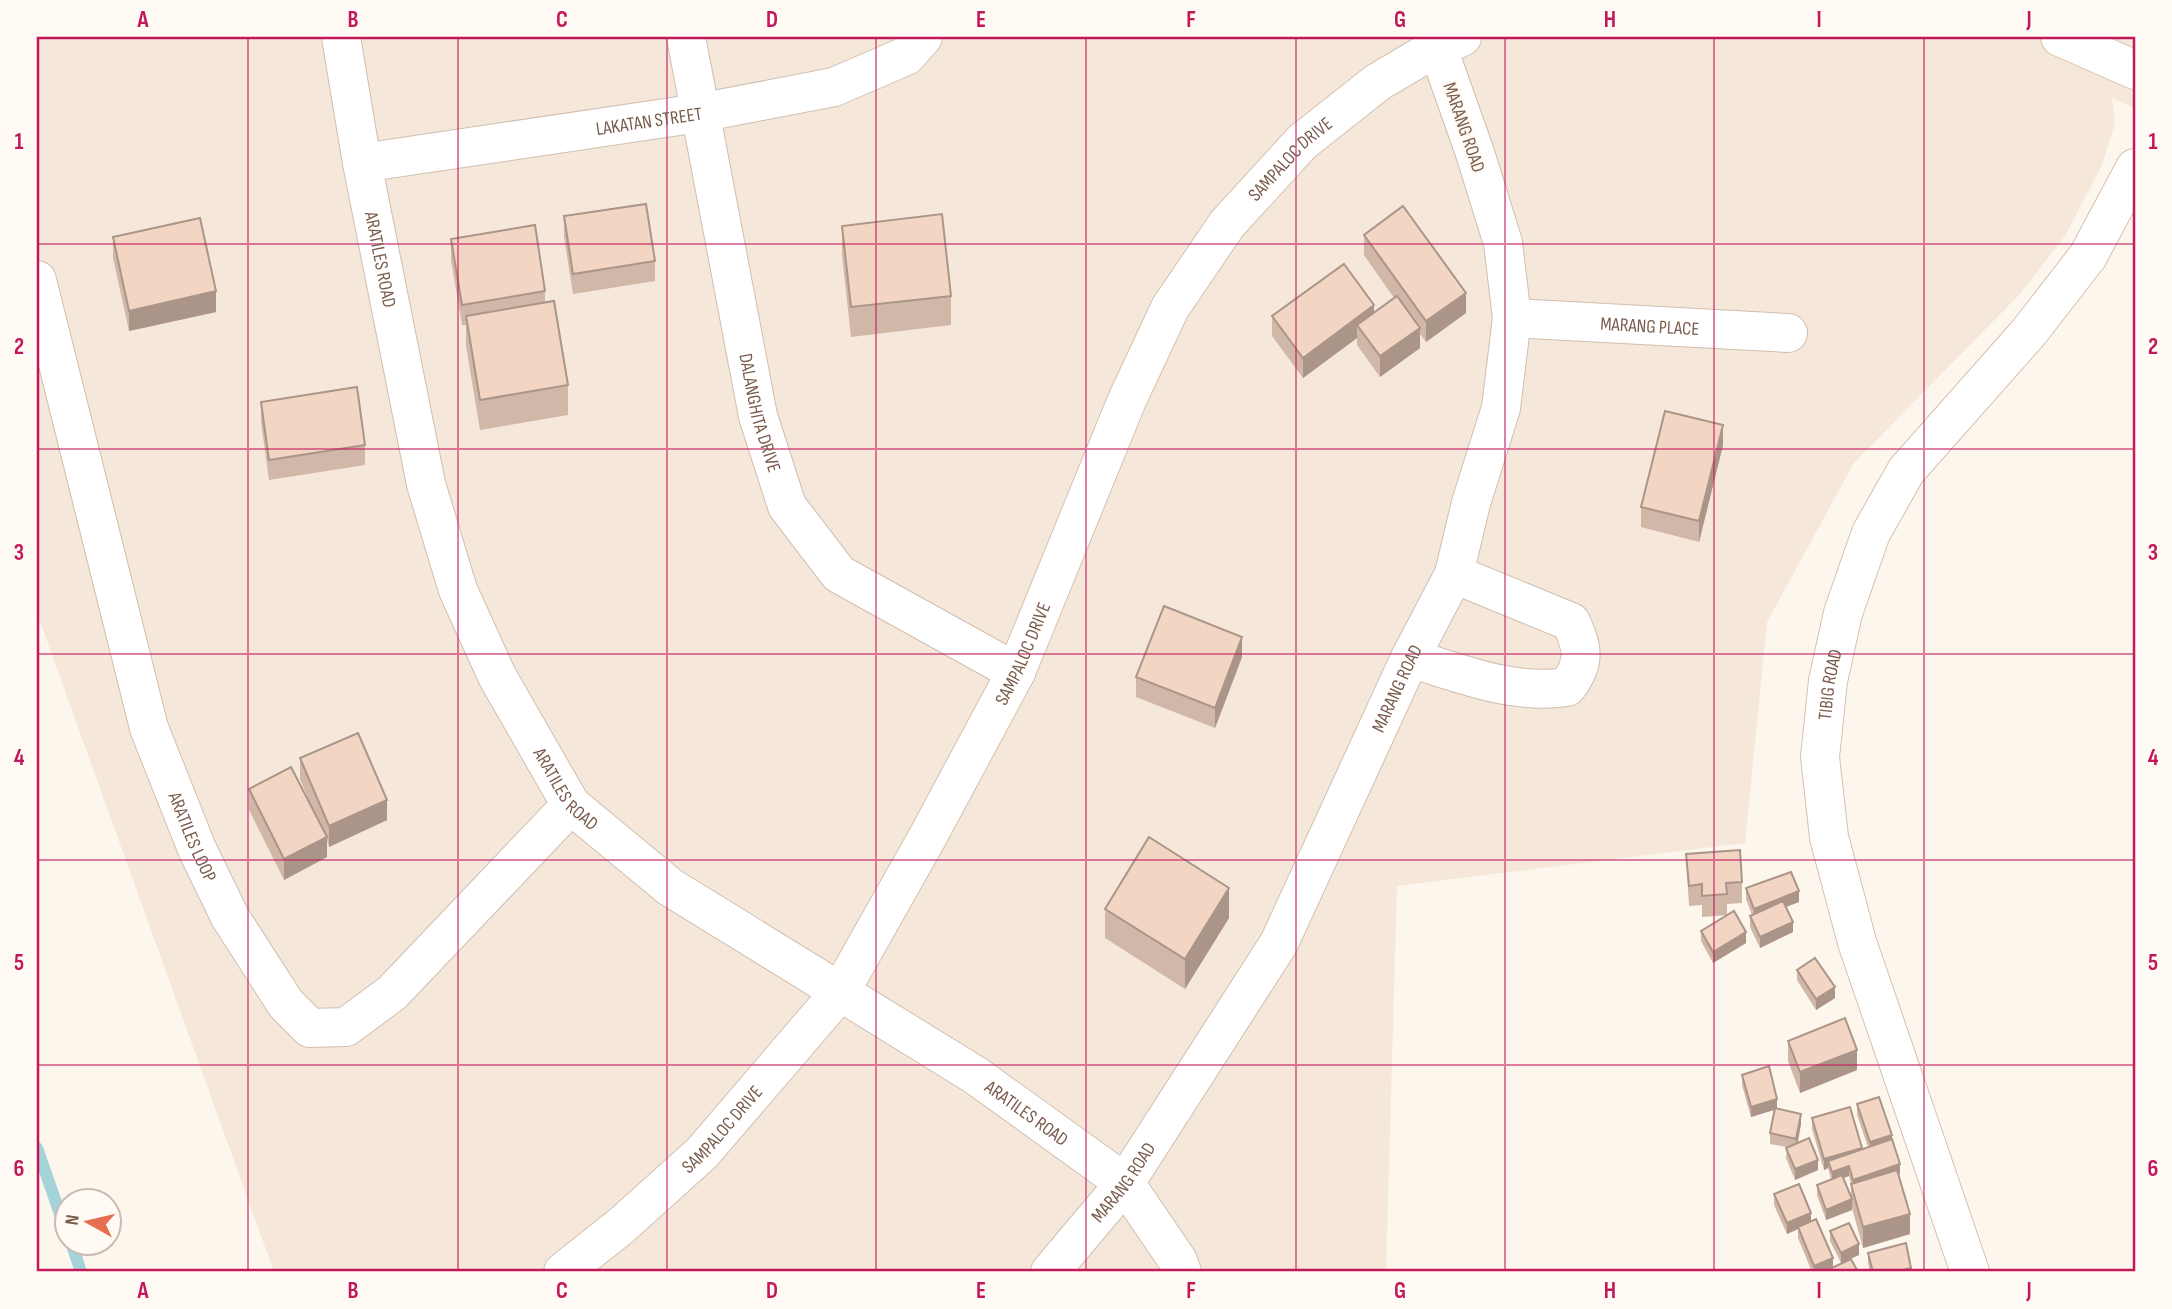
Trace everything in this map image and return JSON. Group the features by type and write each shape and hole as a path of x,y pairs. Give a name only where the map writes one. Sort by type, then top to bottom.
{"street":[{"name":"ARATILES ROAD","path":"341,37 362,163 426,484 458,590 497,676 571,805 670,887 975,1075 1125,1183 1182,1272"},
{"name":"DALANGHITA DRIVE","path":"686,37 758,416 787,506 839,573 1016,672"},
{"name":"LAKATAN STREET","path":"362,163 699,113 834,87 906,57 923,37"},
{"path":"2060,37 2131,68"},
{"name":"MARANG ROAD","path":"1050,1272 1125,1183 1279,943 1410,658 1454,574 1471,503 1501,408 1512,318 1503,243 1444,40"},
{"name":"SAMPALOC DRIVE","path":"563,1272 621,1226 702,1153 839,992 927,838 1016,672 1127,400 1177,297 1227,224 1303,142 1378,82 1444,40"},
{"name":"TIBIG ROAD","path":"1970,1272 1857,942 1829,837 1820,757 1828,681 1843,613 1871,533 1906,471 2029,332 2088,256 2135,168"},
{"name":"ARATILES LOOP","path":"37,280 149,728 197,849 230,916 286,1004 310,1028 346,1027 392,993 571,805"},
{"name":"MARANG PLACE","path":"1512,318 1788,333"},
{"path":"1410,658 1503,686 1544,690 1567,687 1579,672 1581,645 1571,622 1454,574"}],"shaded area":[{"path":"37,37 2135,37 2135,108 2112,98 2115,123 2102,165 2065,236 2020,294 1854,463 1767,622 1745,843 1397,886 1386,1272 274,1272 37,613"}],"building":[{"path":"646,204 655,261 573,274 564,216"},
{"path":"1403,206 1466,293 1426,321 1364,235"},
{"path":"942,214 951,296 851,307 842,226"},
{"path":"200,218 216,291 129,311 113,237"},
{"path":"535,225 545,291 462,305 451,239"},
{"path":"1344,264 1374,305 1303,358 1272,316"},
{"path":"1397,296 1420,328 1380,356 1357,325"},
{"path":"554,301 568,385 480,400 466,316"},
{"path":"357,387 365,445 269,460 261,402"},
{"path":"1665,411 1723,425 1699,521 1641,507"},
{"path":"1164,606 1242,637 1215,708 1136,677"},
{"path":"358,733 387,800 329,826 300,758"},
{"path":"291,767 327,837 284,859 249,789"},
{"path":"1149,837 1229,888 1185,959 1105,909"},
{"path":"1740,850 1742,882 1726,883 1727,894 1702,896 1702,884 1689,886 1686,854"},
{"path":"1791,872 1799,891 1754,909 1746,888"},
{"path":"1783,901 1793,922 1760,937 1750,916"},
{"path":"1734,911 1746,932 1713,952 1701,931"},
{"path":"1815,958 1835,987 1816,999 1797,970"},
{"path":"1845,1018 1857,1050 1800,1072 1788,1041"},
{"path":"1769,1066 1777,1099 1751,1107 1742,1075"},
{"path":"1879,1097 1892,1135 1870,1142 1857,1104"},
{"path":"1850,1107 1862,1148 1824,1159 1812,1118"},
{"path":"1775,1108 1801,1114 1796,1139 1770,1133"},
{"path":"1809,1138 1818,1160 1795,1169 1786,1148"},
{"path":"1892,1139 1900,1164 1853,1180 1849,1166 1832,1172 1828,1161"},
{"path":"1897,1170 1910,1214 1863,1227 1851,1184"},
{"path":"1842,1175 1852,1199 1826,1210 1817,1185"},
{"path":"1799,1184 1811,1213 1787,1223 1774,1194"},
{"path":"1816,1219 1833,1258 1814,1266 1798,1227"},
{"path":"1849,1223 1859,1244 1841,1253 1830,1231"},
{"path":"1906,1243 1911,1268 1895,1272 1873,1272 1868,1253"},
{"path":"1851,1259 1858,1272 1823,1272"}],"waterway":[{"path":"37,1148 52,1191"},
{"path":"76,1256 81,1272"}]}
